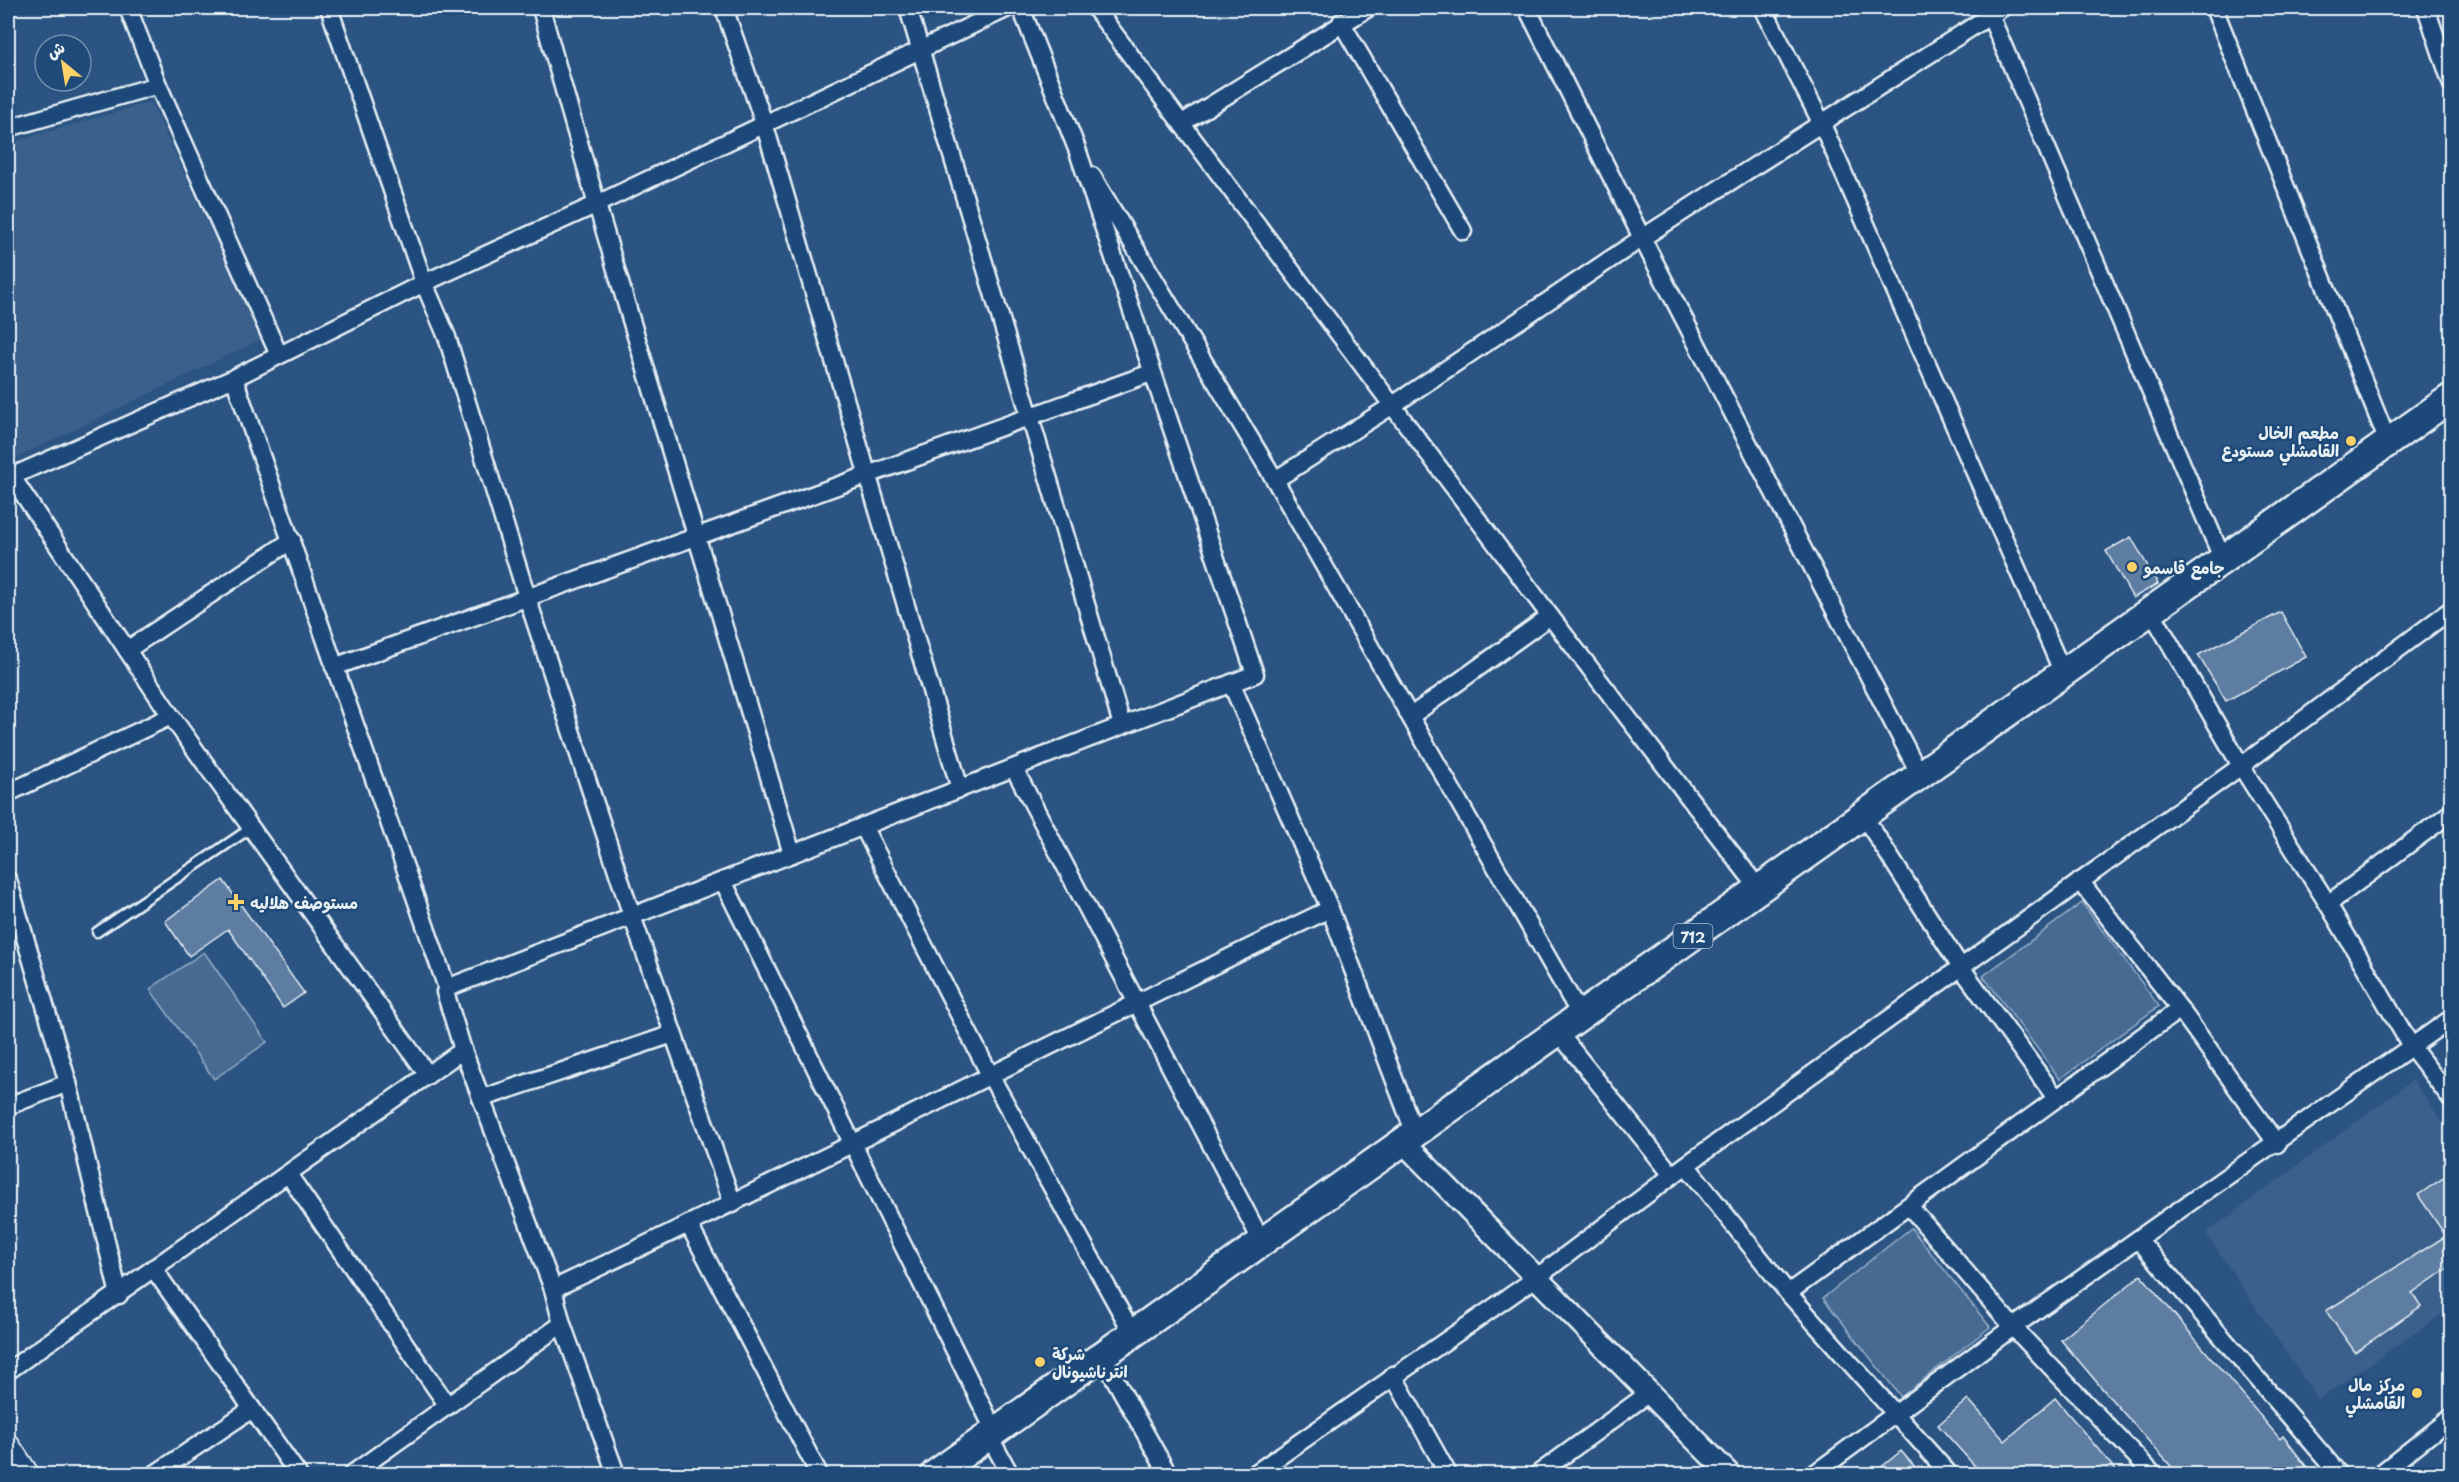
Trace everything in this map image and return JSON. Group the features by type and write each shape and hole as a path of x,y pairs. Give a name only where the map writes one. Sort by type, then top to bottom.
{"main road":[{"name":"712","path":"935,1474 2451,397"},
{"path":"8,1447 26,1474"}],"street":[{"path":"128,8 158,85 279,355"},
{"path":"329,8 424,283 447,337 527,597 632,916 733,1204"},
{"path":"541,8 595,205 698,536 792,854"},
{"path":"724,8 764,123 960,789"},
{"path":"908,8 1032,416 1122,726"},
{"path":"428,1075 171,716 9,475 234,378 424,283 595,205 1008,8"},
{"path":"447,988 1255,674 1151,373 1077,149 1021,8"},
{"path":"1095,8 1550,616 1759,889"},
{"path":"1182,123 1341,22 1368,8"},
{"path":"1527,8 1642,238 1920,775"},
{"path":"1763,8 1821,122 2063,673"},
{"path":"2214,8 2388,442"},
{"path":"2426,8 2451,85"},
{"path":"1275,480 1393,405 1642,238 1993,10 2223,560"},
{"path":"1341,22 1463,231"},
{"path":"8,128 158,85"},
{"path":"1077,149 1275,480 1581,1016"},
{"path":"334,667 1151,373"},
{"path":"234,378 447,988 445,992 463,1050 483,1098 553,1289 562,1323 616,1474"},
{"path":"127,650 292,540"},
{"path":"1254,1474 1536,1278 1679,1170 2241,766 2451,609"},
{"path":"2151,611 2241,766 2328,904 2411,1046 2451,1100"},
{"path":"1411,716 1550,616"},
{"path":"1231,683 1330,909 1409,1138 1536,1278 1729,1474"},
{"path":"8,793 171,716"},
{"path":"1014,768 1262,1242"},
{"path":"2328,904 2451,812"},
{"path":"1863,815 1960,966 2056,1098"},
{"path":"864,826 990,1074 1133,1334"},
{"path":"8,880 68,1083 119,1295"},
{"path":"723,881 855,1144 1010,1474"},
{"path":"2080,881 2180,1009 2277,1144"},
{"path":"553,1289 733,1204 990,1074 1330,909"},
{"path":"1788,1293 2180,1009"},
{"path":"1814,1474 2013,1327 2277,1144 2451,1018"},
{"path":"1558,1032 1893,1414 1949,1474"},
{"path":"483,1098 673,1034"},
{"path":"8,1371 119,1295 153,1268 463,1050"},
{"path":"8,1106 68,1083"},
{"path":"288,1174 448,1406"},
{"path":"1909,1206 2013,1327 2153,1474"},
{"path":"689,1225 819,1474"},
{"path":"2139,1240 2339,1474"},
{"path":"153,1268 298,1474"},
{"path":"352,1474 562,1323"},
{"path":"1102,1356 1168,1474"},
{"path":"1393,1376 1448,1474"},
{"path":"1538,1474 1649,1393"},
{"path":"155,1474 252,1409"},
{"path":"2380,1474 2451,1417"}],"lane":[{"path":"97,932 251,828"}],"shaded area":[{"path":"151,102 262,339 16,458 8,440 8,143"},
{"path":"2082,903 2159,1006 2060,1079 1983,976"},
{"path":"204,952 267,1042 214,1079 150,989"},
{"path":"2413,1080 2451,1134 2451,1308 2318,1400 2206,1233"},
{"path":"1911,1228 1990,1327 1901,1397 1823,1298"}],"building":[{"name":"جامع قاسمو","path":"2131,537 2158,584 2133,598 2106,551"},
{"path":"2281,612 2306,657 2226,701 2198,655"},
{"path":"223,880 304,993 283,1008 228,929 189,956 165,921"},
{"path":"2451,1173 2451,1266 2412,1293 2421,1306 2355,1352 2326,1311 2446,1236 2418,1195"},
{"path":"2141,1275 2280,1439 2283,1436 2312,1474 2178,1474 2112,1400 2061,1340"},
{"path":"2055,1398 2119,1474 1982,1474 1938,1425 1968,1399 2005,1441"},
{"path":"1901,1451 1921,1474 1873,1474"}],"place":[{"name":"مطعم الخال القامشلي مستودع","path":"2351,441"},
{"name":"جامع قاسمو","path":"2132,567"},
{"name":"مستوصف هلاليه","path":"236,902"},
{"name":"شركة انترناشيونال","path":"1040,1362"},
{"name":"مركز مال القامشلي","path":"2417,1393"}]}
